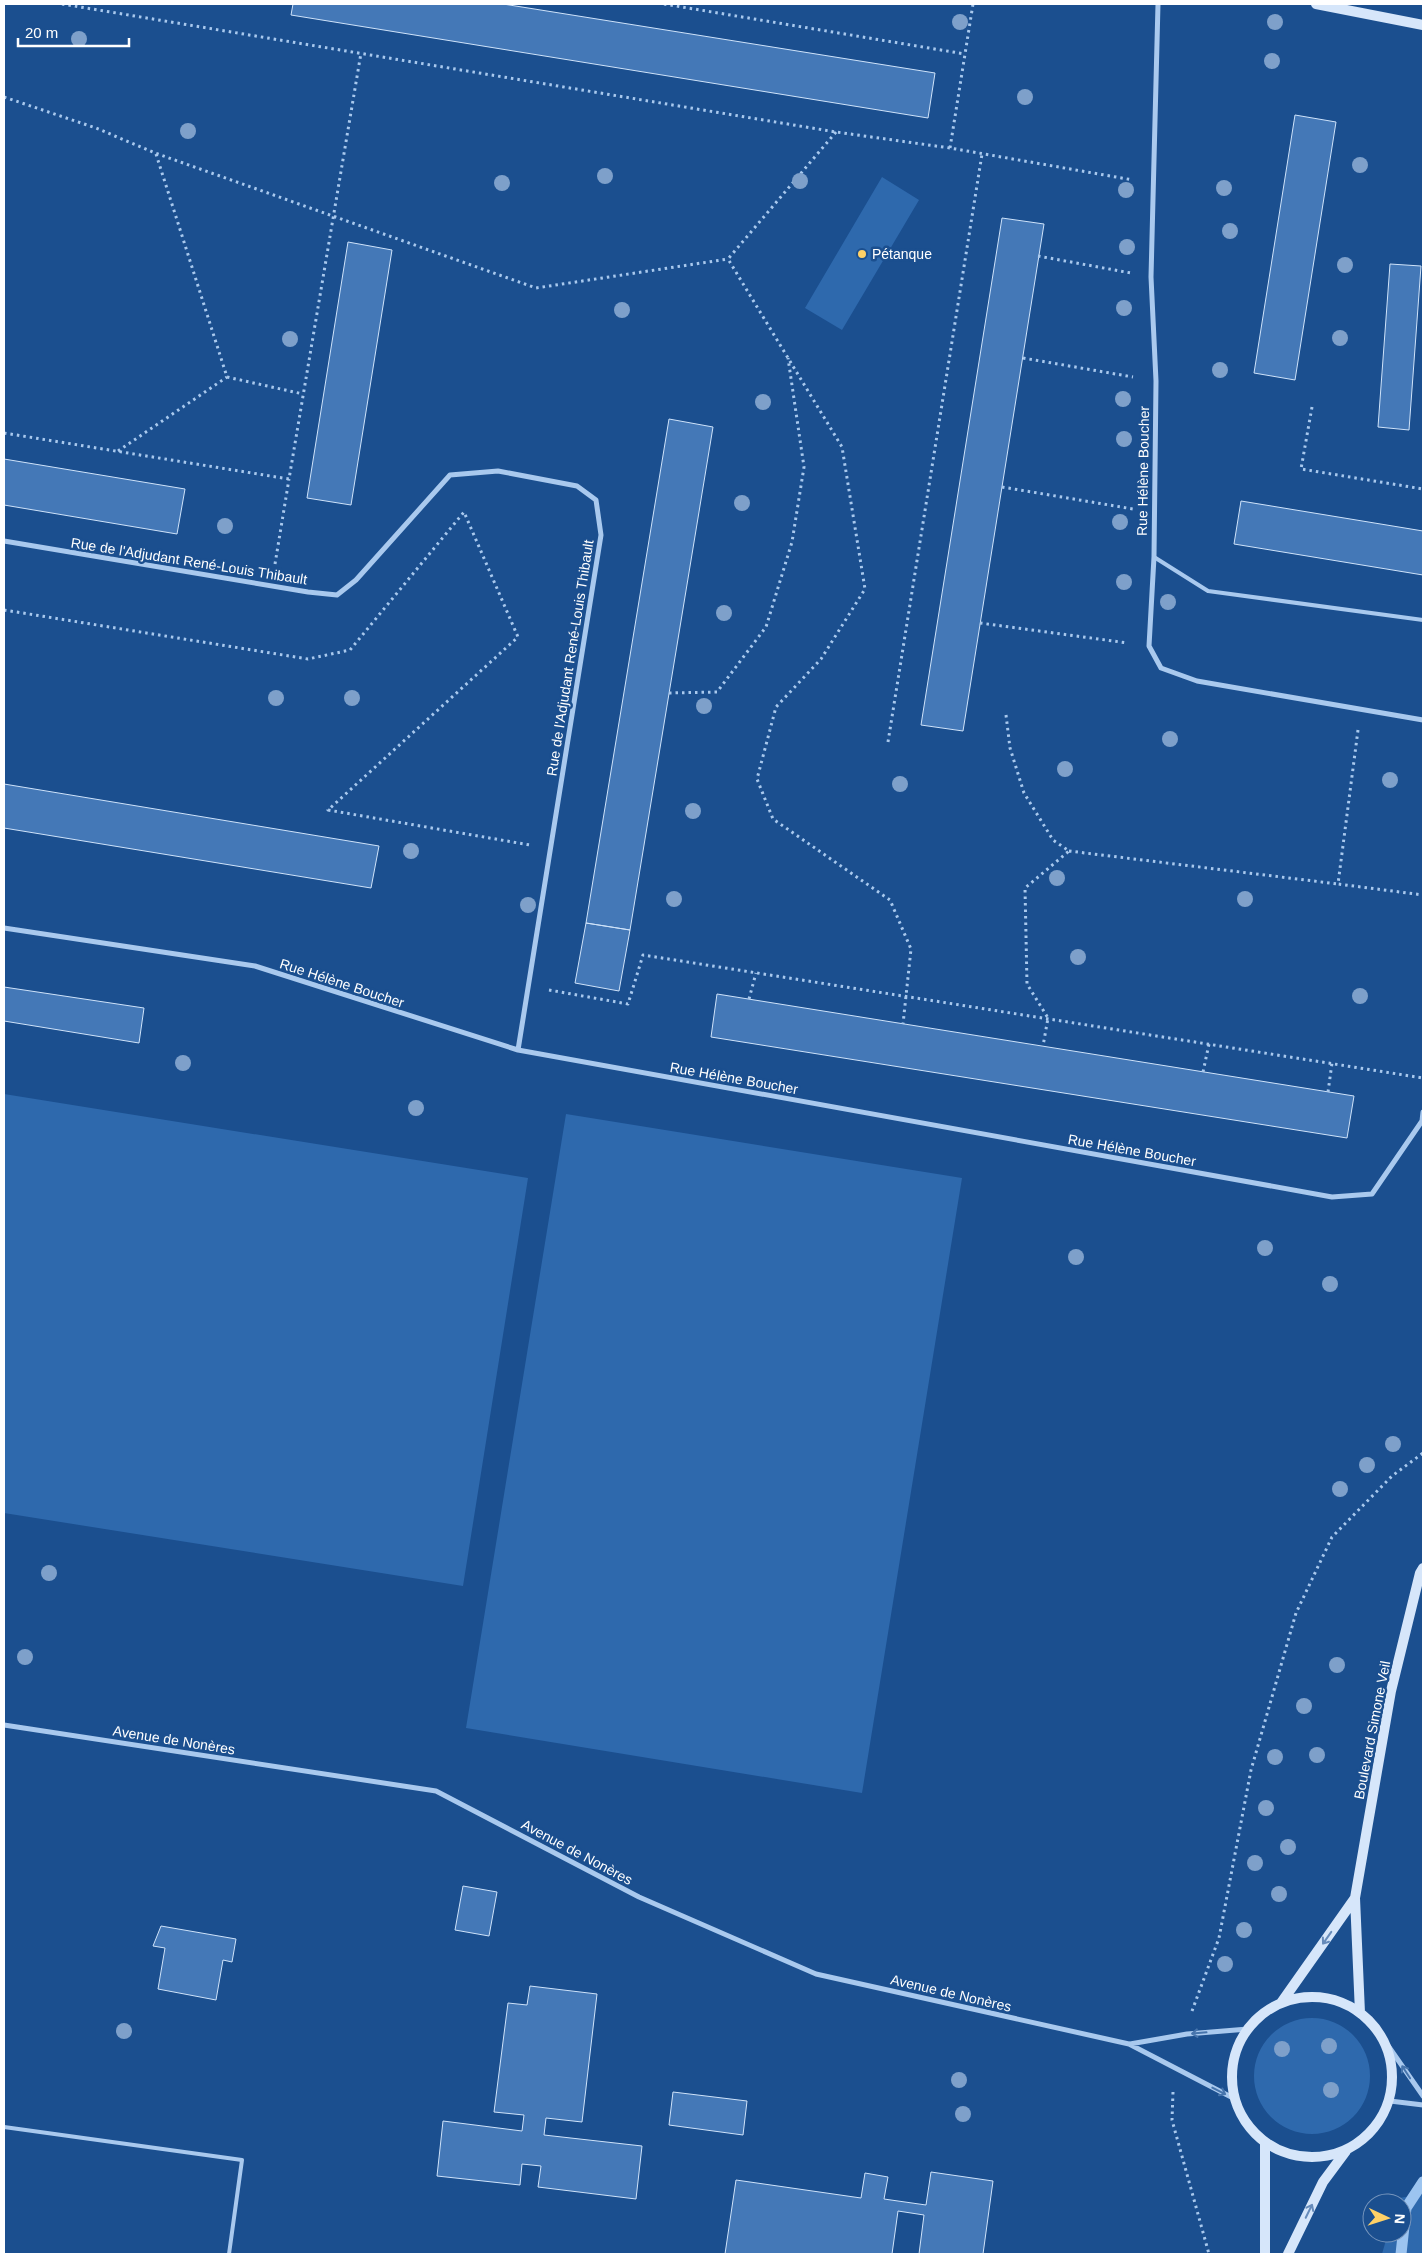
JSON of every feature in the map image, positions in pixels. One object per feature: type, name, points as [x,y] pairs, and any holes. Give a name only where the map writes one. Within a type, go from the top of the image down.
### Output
[{"type":"main road","points":[[1316,4],[1423,25]]},
{"type":"main road","name":"Boulevard Simone Veil","points":[[1360,2013],[1355,1898],[1391,1691],[1420,1573],[1423,1568]]},
{"type":"main road","name":"Boulevard Simone Veil","points":[[1282,2003],[1355,1898]]},
{"type":"main road","points":[[1302,1997],[1323,1997],[1342,2002],[1360,2013],[1378,2030],[1389,2047],[1390,2101],[1364,2140],[1346,2151],[1326,2157],[1304,2158],[1283,2153],[1265,2143],[1249,2128],[1235,2099],[1232,2068],[1237,2047],[1248,2029],[1263,2014],[1282,2003],[1302,1997]]},
{"type":"main road","points":[[1265,2143],[1265,2254]]},
{"type":"main road","points":[[1288,2254],[1323,2182],[1346,2151]]},
{"type":"street","name":"Rue Hélène Boucher","points":[[1149,646],[1154,558],[1156,381],[1151,277],[1158,4]]},
{"type":"street","name":"Rue de l'Adjudant René-Louis Thibault","points":[[4,541],[271,586],[337,595],[356,580],[450,475],[498,471],[577,486],[596,500],[602,535],[518,1050]]},
{"type":"street","points":[[1149,646],[1161,668],[1196,682],[1423,720]]},
{"type":"street","name":"Rue Hélène Boucher","points":[[4,928],[255,966],[518,1050],[1332,1197],[1372,1194],[1422,1121],[1423,1112]]},
{"type":"street","name":"Avenue de Nonères","points":[[4,1725],[436,1790],[639,1897],[816,1974],[1129,2044],[1235,2099]]},
{"type":"street","name":"Avenue de Nonères","points":[[1129,2044],[1186,2034],[1248,2029]]},
{"type":"street","points":[[1389,2047],[1423,2096]]},
{"type":"street","points":[[1390,2101],[1423,2105]]},
{"type":"lane","points":[[1154,558],[1208,591],[1423,620]]},
{"type":"lane","points":[[4,2126],[242,2160],[229,2254]]},
{"type":"path","points":[[62,4],[836,132],[950,148],[1153,184]]},
{"type":"path","points":[[664,4],[965,54]]},
{"type":"path","points":[[950,148],[973,4]]},
{"type":"path","points":[[271,586],[361,53]]},
{"type":"path","points":[[4,97],[96,128],[155,153],[536,288],[728,259],[836,132]]},
{"type":"path","points":[[155,153],[227,377]]},
{"type":"path","points":[[888,742],[982,154]]},
{"type":"path","points":[[1038,256],[1151,277]]},
{"type":"path","points":[[728,259],[788,355],[842,448],[865,588],[821,659],[776,707],[757,779],[773,819],[890,900],[911,949],[903,1024]]},
{"type":"path","points":[[669,693],[717,692],[766,627],[792,542],[804,467],[788,355]]},
{"type":"path","points":[[1023,358],[1156,381]]},
{"type":"path","points":[[117,451],[227,377],[303,394]]},
{"type":"path","points":[[1312,407],[1301,469],[1423,489]]},
{"type":"path","points":[[4,433],[289,479]]},
{"type":"path","points":[[1002,488],[1154,512]]},
{"type":"path","points":[[4,610],[308,659],[350,650],[464,512],[518,637],[328,810],[550,848]]},
{"type":"path","points":[[980,623],[1149,646]]},
{"type":"path","points":[[1338,884],[1361,709]]},
{"type":"path","points":[[1006,715],[1010,748],[1024,793],[1053,840],[1069,851],[1423,895]]},
{"type":"path","points":[[1044,1046],[1048,1018],[1027,984],[1025,888],[1069,851]]},
{"type":"path","points":[[528,986],[628,1004],[643,955],[1423,1078]]},
{"type":"path","points":[[749,999],[756,973]]},
{"type":"path","points":[[1204,1072],[1208,1044]]},
{"type":"path","points":[[1328,1092],[1332,1063]]},
{"type":"path","points":[[1186,2034],[1196,1997],[1219,1938],[1251,1770],[1296,1613],[1332,1538],[1392,1476],[1423,1453]]},
{"type":"path","points":[[1175,2067],[1172,2120],[1209,2254]]},
{"type":"shaded area","name":"Pétanque","points":[[882,177],[919,200],[842,330],[805,308]]},
{"type":"shaded area","points":[[4,1094],[528,1178],[463,1586],[4,1513]]},
{"type":"shaded area","points":[[566,1114],[962,1178],[862,1793],[466,1728]]},
{"type":"shaded area","points":[[1312,2018],[1334,2022],[1344,2027],[1353,2035],[1361,2044],[1366,2054],[1370,2076],[1366,2098],[1361,2108],[1353,2117],[1344,2125],[1334,2130],[1312,2134],[1290,2130],[1280,2125],[1271,2117],[1263,2108],[1258,2098],[1254,2076],[1258,2054],[1263,2044],[1271,2035],[1280,2027],[1290,2022]]},
{"type":"shaded area","points":[[1423,2194],[1423,2254],[1382,2254],[1385,2243],[1412,2243],[1412,2196]]},
{"type":"building","points":[[293,4],[503,4],[935,73],[928,118],[291,15]]},
{"type":"building","points":[[1295,115],[1336,122],[1295,380],[1254,373]]},
{"type":"building","points":[[1002,218],[1044,224],[963,731],[921,725]]},
{"type":"building","points":[[348,242],[392,250],[351,505],[307,498]]},
{"type":"building","points":[[1390,264],[1421,266],[1409,430],[1378,427]]},
{"type":"building","points":[[669,419],[713,427],[630,930],[586,923]]},
{"type":"building","points":[[4,459],[185,489],[177,534],[4,505]]},
{"type":"building","points":[[1241,501],[1423,531],[1423,575],[1234,544]]},
{"type":"building","points":[[4,784],[379,846],[371,888],[4,828]]},
{"type":"building","points":[[586,923],[630,930],[619,991],[575,983]]},
{"type":"building","points":[[4,987],[144,1008],[139,1043],[4,1021]]},
{"type":"building","points":[[717,994],[1354,1096],[1347,1138],[711,1037]]},
{"type":"building","points":[[463,1886],[497,1892],[489,1936],[455,1930]]},
{"type":"building","points":[[161,1926],[236,1939],[232,1962],[223,1960],[216,2000],[158,1989],[165,1948],[153,1946]]},
{"type":"building","points":[[530,1986],[597,1994],[582,2122],[546,2118],[544,2135],[642,2146],[636,2199],[538,2187],[541,2166],[522,2164],[520,2185],[437,2176],[443,2121],[522,2131],[524,2115],[494,2112],[508,2003],[527,2005]]},
{"type":"building","points":[[673,2092],[747,2101],[743,2135],[669,2125]]},
{"type":"building","points":[[931,2172],[993,2181],[983,2254],[919,2254],[924,2215],[898,2211],[892,2254],[725,2254],[736,2180],[861,2198],[865,2173],[888,2177],[884,2199],[926,2205]]},
{"type":"waterway","points":[[1401,2254],[1406,2208],[1423,2182]]},
{"type":"place","name":"Pétanque","points":[[862,254]]}]
